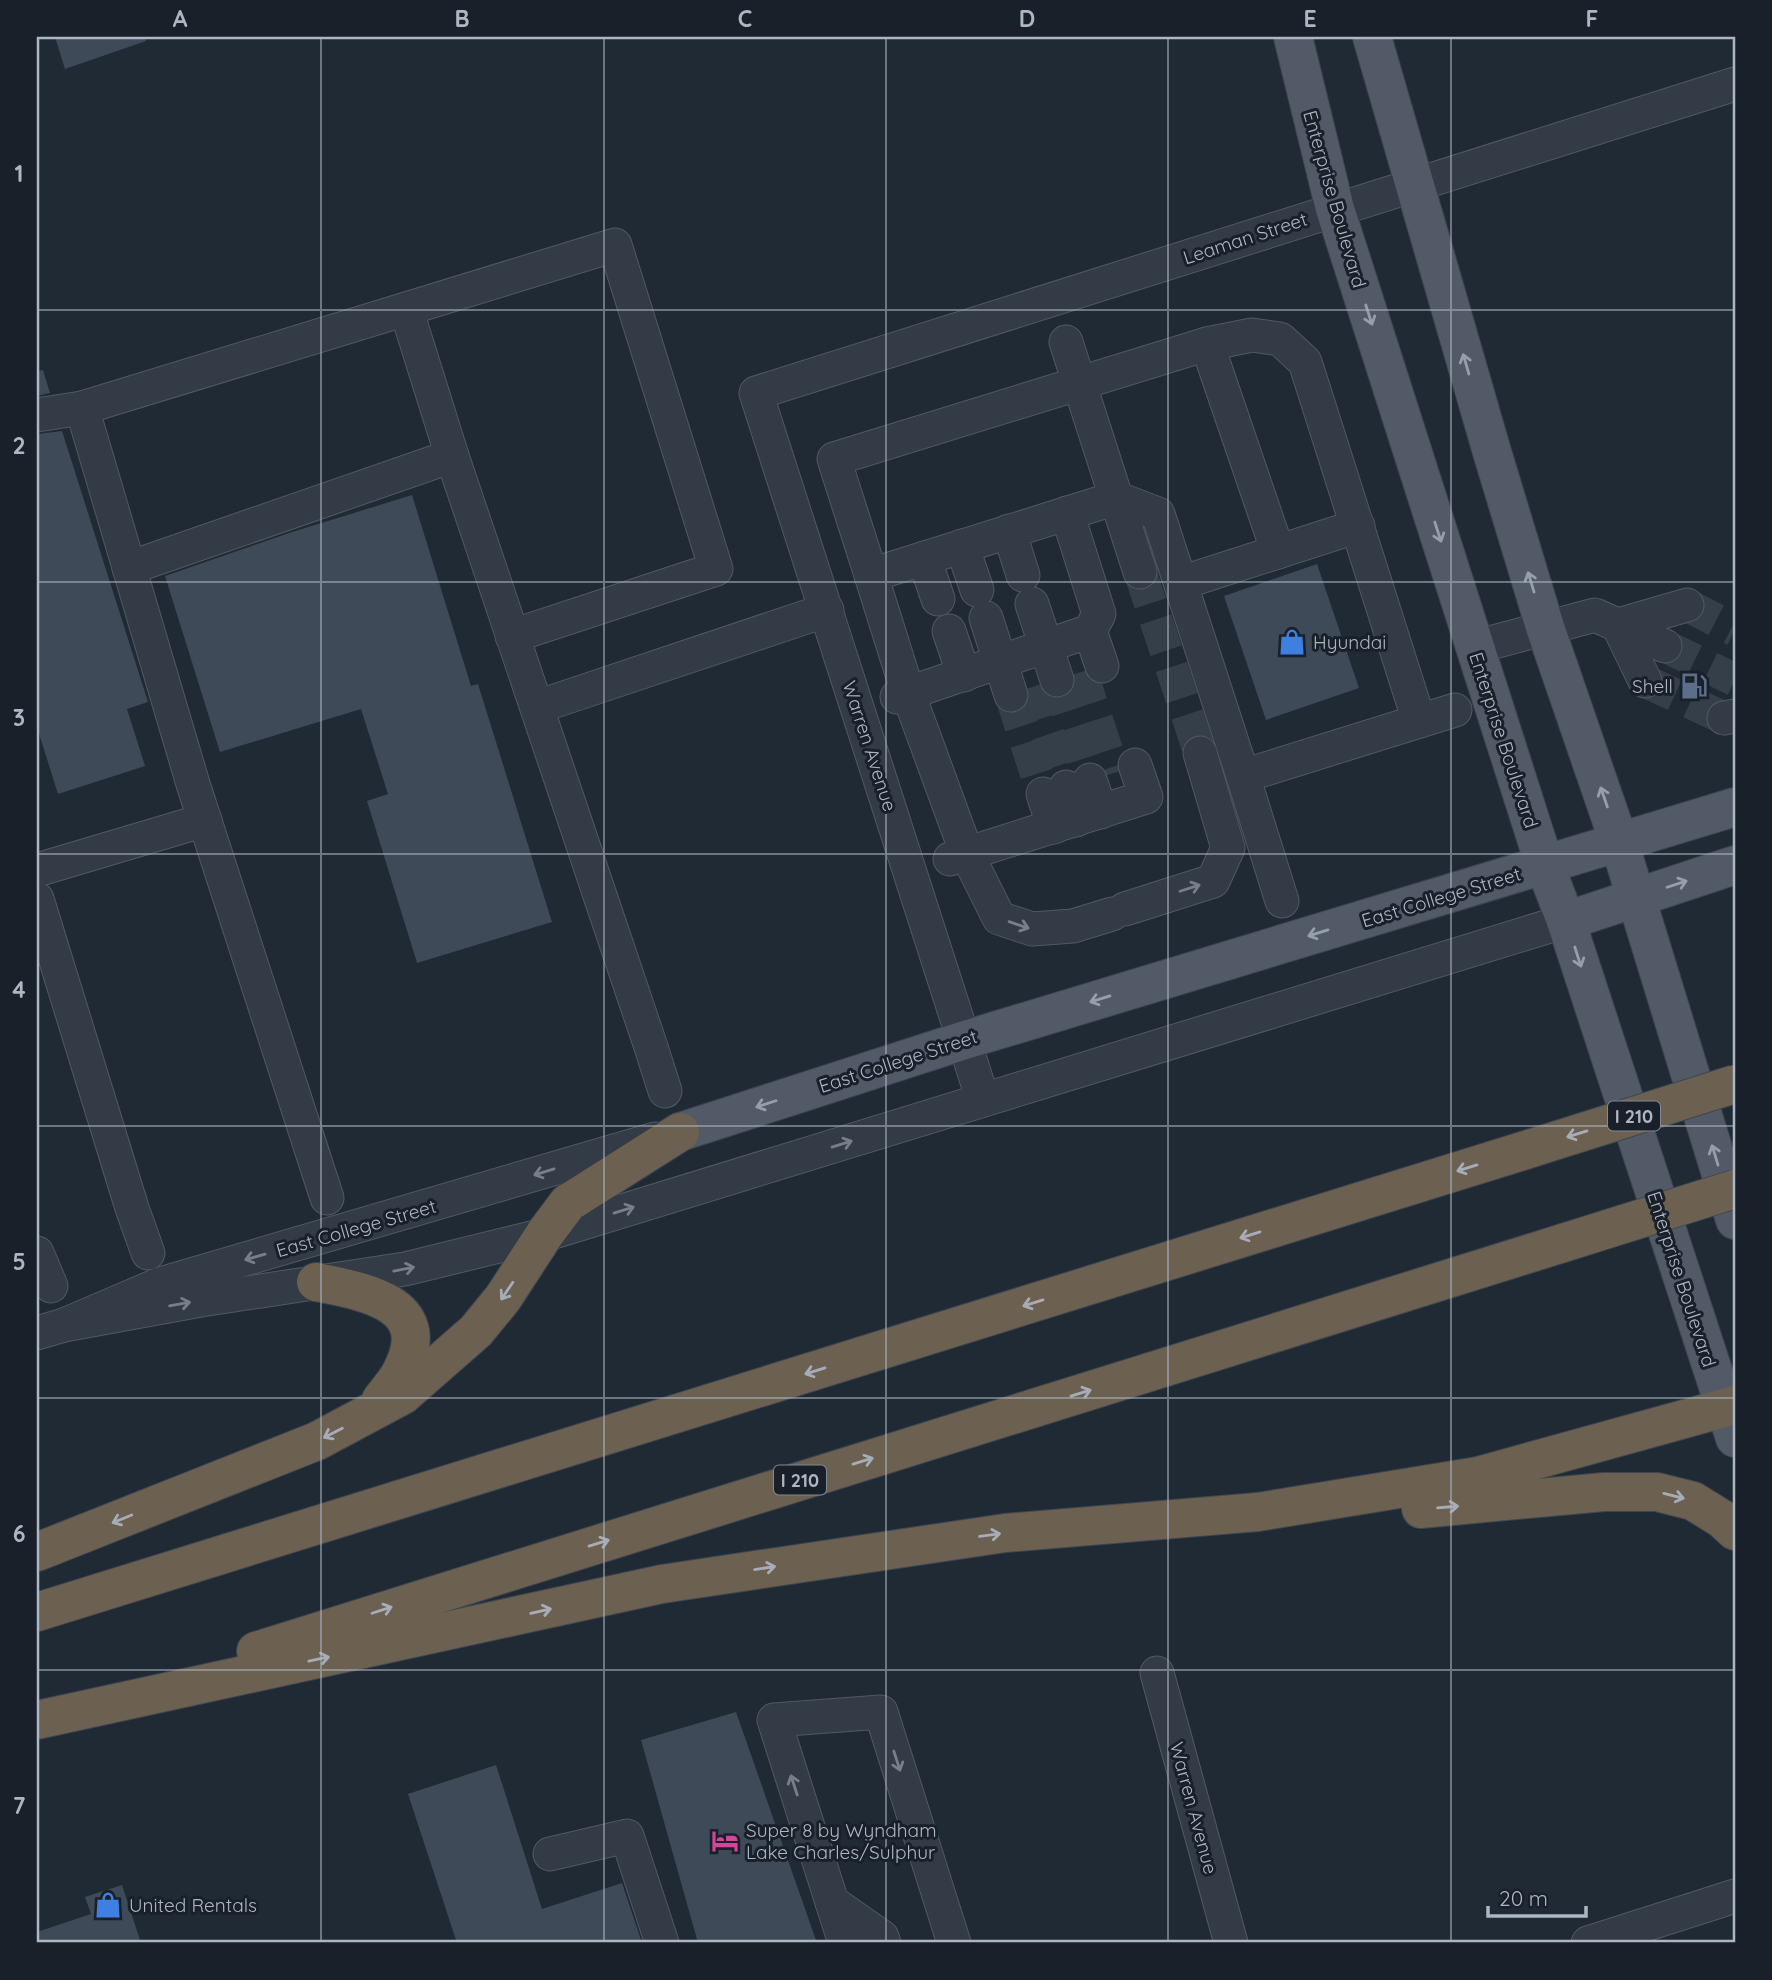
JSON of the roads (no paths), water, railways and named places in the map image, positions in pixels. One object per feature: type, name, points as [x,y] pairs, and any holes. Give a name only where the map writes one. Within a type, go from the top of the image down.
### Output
[{"type":"highway","name":"I 210","points":[[37,1612],[1735,1084]]},
{"type":"highway","points":[[37,1552],[317,1441],[403,1395],[476,1331],[568,1203],[680,1132]]},
{"type":"highway","name":"I 210","points":[[37,1720],[1735,1189]]},
{"type":"highway","points":[[316,1282],[357,1290],[392,1305],[407,1318],[411,1341],[401,1374],[370,1415]]},
{"type":"highway","points":[[37,1720],[662,1584],[1005,1533],[1258,1512],[1478,1476],[1732,1417]]},
{"type":"highway","points":[[1258,1512],[1394,1512],[1604,1492],[1657,1492],[1693,1501],[1722,1519],[1735,1531]]},
{"type":"main road","name":"Enterprise Boulevard","points":[[1293,37],[1335,209],[1545,866],[1566,921],[1732,1417]]},
{"type":"main road","points":[[1372,37],[1545,627],[1619,842],[1735,1220]]},
{"type":"main road","name":"East College Street","points":[[680,1132],[965,1040],[1735,807]]},
{"type":"main road","name":"East College Street","points":[[1566,921],[1735,865]]},
{"type":"street","name":"Leaman Street","points":[[756,393],[1735,84]]},
{"type":"street","points":[[37,415],[82,408],[615,245],[716,569],[512,636]]},
{"type":"street","points":[[406,309],[452,456],[665,1091]]},
{"type":"street","points":[[1200,752],[1228,848],[1213,881],[1073,926],[1032,929],[999,918],[958,857],[903,695],[871,575],[834,459],[1207,344],[1252,335],[1280,340],[1305,362],[1419,721]]},
{"type":"street","points":[[1066,341],[1140,572]]},
{"type":"street","points":[[1207,344],[1278,552]]},
{"type":"street","name":"Warren Avenue","points":[[756,393],[983,1100]]},
{"type":"street","points":[[82,408],[205,820],[327,1198]]},
{"type":"street","points":[[129,568],[452,456]]},
{"type":"street","points":[[871,575],[1116,498],[1158,514],[1282,901]]},
{"type":"street","points":[[903,695],[1046,646],[1100,614],[1067,513]]},
{"type":"street","points":[[1181,583],[1358,526]]},
{"type":"street","points":[[1009,531],[1057,680]]},
{"type":"street","points":[[962,546],[981,604],[1046,646],[1057,680]]},
{"type":"street","points":[[924,558],[938,599]]},
{"type":"street","points":[[1618,625],[1687,605]]},
{"type":"street","points":[[537,707],[827,610]]},
{"type":"street","points":[[1475,647],[1595,615],[1665,646]]},
{"type":"street","points":[[1618,625],[1644,681]]},
{"type":"street","points":[[949,631],[964,674]]},
{"type":"street","points":[[1046,646],[1057,680]]},
{"type":"street","points":[[1243,776],[1455,710]]},
{"type":"street","points":[[958,857],[1146,797],[1090,780]]},
{"type":"street","points":[[1089,816],[1090,780]]},
{"type":"street","points":[[1089,816],[1090,780]]},
{"type":"street","points":[[37,870],[205,820]]},
{"type":"street","points":[[37,899],[148,1253]]},
{"type":"street","name":"East College Street","points":[[51,1329],[201,1300],[405,1269],[544,1235],[1566,921]]},
{"type":"street","name":"East College Street","points":[[51,1329],[160,1284],[680,1132]]},
{"type":"street","points":[[37,1253],[51,1286]]},
{"type":"street","name":"Warren Avenue","points":[[1157,1673],[1231,1943]]},
{"type":"street","points":[[845,1943],[774,1720],[881,1712],[954,1943]]},
{"type":"street","points":[[550,1854],[627,1836],[662,1943]]},
{"type":"street","points":[[1608,1940],[1735,1896]]},
{"type":"street","points":[[832,1902],[882,1937],[884,1943]]},
{"type":"tunnel","points":[[1140,572],[1200,753]]},
{"type":"tunnel","points":[[1687,605],[1735,630]]},
{"type":"tunnel","points":[[1665,646],[1735,680]]},
{"type":"tunnel","points":[[1081,672],[1114,773]]},
{"type":"tunnel","points":[[1057,680],[1090,780]]},
{"type":"tunnel","points":[[1645,681],[1724,718]]},
{"type":"tunnel","points":[[1032,687],[1066,787]]},
{"type":"tunnel","points":[[1011,695],[1043,794]]},
{"type":"place","name":"Hyundai","points":[[1292,642]]},
{"type":"place","name":"Shell","points":[[1694,686]]},
{"type":"place","name":"Super 8 by Wyndham Lake Charles/Sulphur","points":[[725,1841]]},
{"type":"place","name":"United Rentals","points":[[108,1905]]}]
